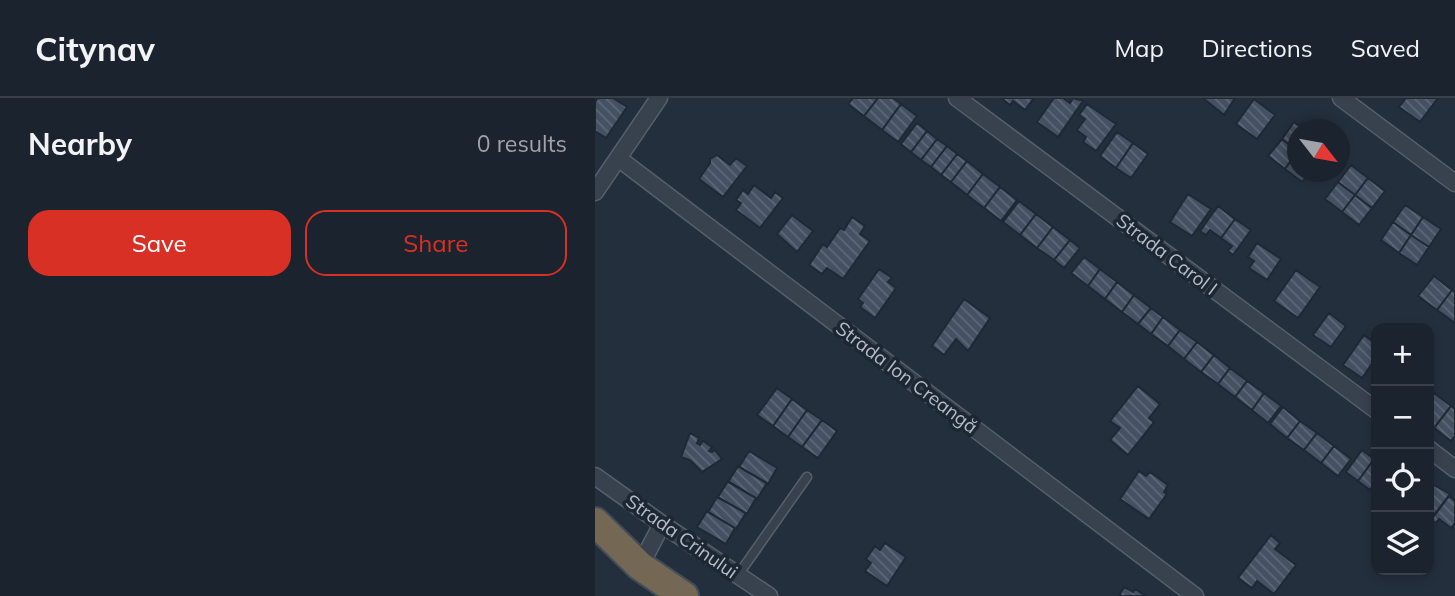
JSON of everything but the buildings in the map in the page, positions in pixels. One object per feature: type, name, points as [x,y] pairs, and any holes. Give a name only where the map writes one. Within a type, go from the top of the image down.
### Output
[{"type":"highway","points":[[595,522],[640,566],[684,596]]},
{"type":"highway","points":[[595,547],[625,563],[640,566]]},
{"type":"street","name":"Strada Carol I","points":[[957,98],[1371,406]]},
{"type":"street","points":[[1341,98],[1455,183]]},
{"type":"street","points":[[595,192],[655,100]]},
{"type":"street","name":"Strada Ion Creangă","points":[[618,158],[1195,596]]},
{"type":"street","points":[[1434,453],[1455,468]]},
{"type":"street","name":"Strada Crinului","points":[[595,476],[769,596]]},
{"type":"street","points":[[640,566],[662,524]]},
{"type":"lane","points":[[738,575],[807,477]]}]
